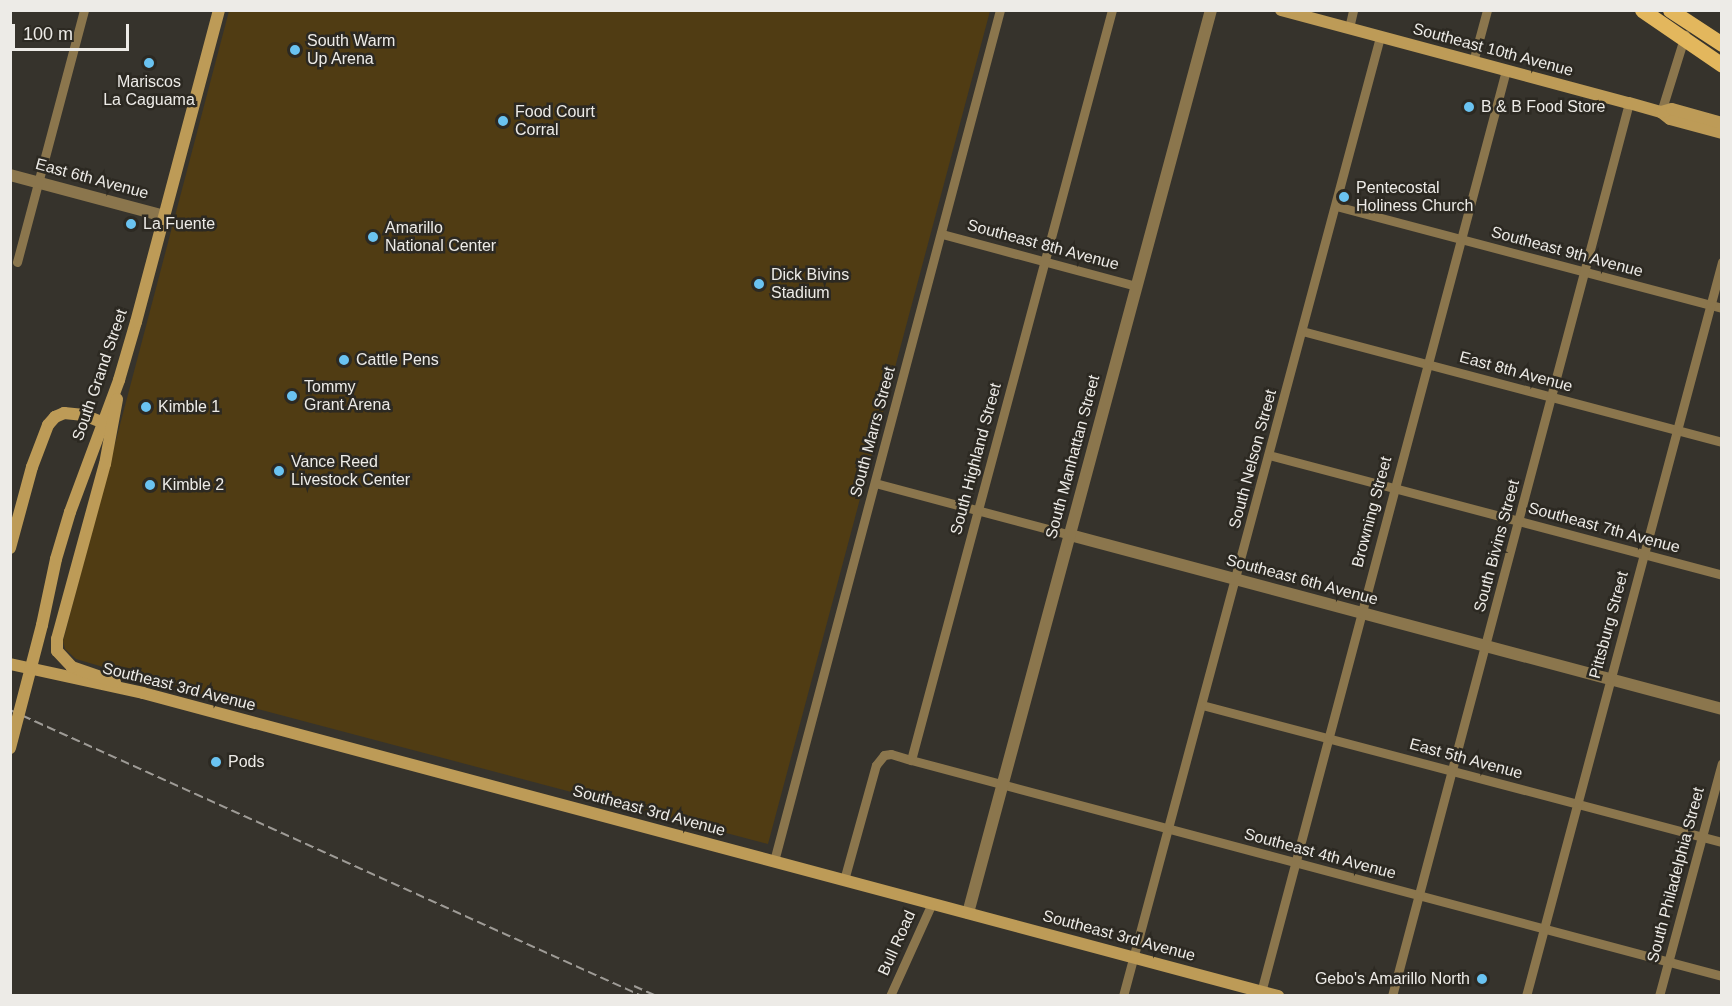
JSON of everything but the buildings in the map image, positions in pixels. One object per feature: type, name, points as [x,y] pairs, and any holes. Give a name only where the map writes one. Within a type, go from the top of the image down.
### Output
[{"type":"main road","name":"South Grand Street","points":[[10,748],[62,540],[119,380],[219,10]]},
{"type":"main road","name":"Southeast 10th Avenue","points":[[1281,10],[1661,112]]},
{"type":"main road","points":[[1642,10],[1722,65]]},
{"type":"main road","points":[[1670,10],[1722,44]]},
{"type":"main road","points":[[1661,112],[1672,110],[1722,123]]},
{"type":"main road","points":[[1661,112],[1670,119],[1722,133]]},
{"type":"main road","points":[[119,380],[113,432],[63,613],[57,645],[61,656],[72,667],[101,675],[129,690]]},
{"type":"main road","points":[[10,548],[32,467],[48,425],[55,417],[64,413],[84,415],[103,421],[113,432]]},
{"type":"main road","name":"Southeast 3rd Avenue","points":[[10,664],[129,690],[1278,996]]},
{"type":"street","points":[[17,262],[84,10]]},
{"type":"street","name":"South Marrs Street","points":[[774,861],[1000,10]]},
{"type":"street","name":"South Highland Street","points":[[911,760],[1112,10]]},
{"type":"street","name":"South Manhattan Street","points":[[968,913],[1211,10]]},
{"type":"street","points":[[1349,28],[1353,10]]},
{"type":"street","points":[[1473,62],[1487,10]]},
{"type":"street","points":[[1661,112],[1682,39],[1691,25]]},
{"type":"street","name":"South Nelson Street","points":[[1124,996],[1380,37]]},
{"type":"street","name":"Browning Street","points":[[1260,993],[1506,70]]},
{"type":"street","name":"South Bivins Street","points":[[1392,996],[1629,103]]},
{"type":"street","name":"East 6th Avenue","points":[[10,175],[164,216]]},
{"type":"street","name":"Southeast 9th Avenue","points":[[1336,206],[1722,308]]},
{"type":"street","name":"Southeast 8th Avenue","points":[[942,234],[1136,286]]},
{"type":"street","name":"Pittsburg Street","points":[[1526,996],[1722,262]]},
{"type":"street","name":"East 8th Avenue","points":[[1302,331],[1722,442]]},
{"type":"street","name":"Southeast 7th Avenue","points":[[1269,455],[1722,575]]},
{"type":"street","name":"Southeast 6th Avenue","points":[[875,483],[1722,709]]},
{"type":"street","name":"East 5th Avenue","points":[[1202,705],[1722,842]]},
{"type":"street","points":[[844,880],[876,765],[884,755],[891,754],[911,760]]},
{"type":"street","name":"Southeast 4th Avenue","points":[[911,760],[1722,976]]},
{"type":"street","name":"South Philadelphia Street","points":[[1659,996],[1722,763]]},
{"type":"street","name":"Bull Road","points":[[890,996],[932,903]]},
{"type":"shaded area","points":[[229,11],[990,11],[768,844],[137,677],[76,659],[65,649],[63,641]]},
{"type":"railway","points":[[10,710],[642,996]]},
{"type":"railway","points":[[634,986],[656,996]]},
{"type":"place","name":"South Warm Up Arena","points":[[295,50]]},
{"type":"place","name":"Mariscos La Caguama","points":[[149,63]]},
{"type":"place","name":"B & B Food Store","points":[[1469,107]]},
{"type":"place","name":"Food Court Corral","points":[[503,121]]},
{"type":"place","name":"Pentecostal Holiness Church","points":[[1344,197]]},
{"type":"place","name":"La Fuente","points":[[131,224]]},
{"type":"place","name":"Amarillo National Center","points":[[373,237]]},
{"type":"place","name":"Dick Bivins Stadium","points":[[759,284]]},
{"type":"place","name":"Cattle Pens","points":[[344,360]]},
{"type":"place","name":"Tommy Grant Arena","points":[[292,396]]},
{"type":"place","name":"Kimble 1","points":[[146,407]]},
{"type":"place","name":"Vance Reed Livestock Center","points":[[279,471]]},
{"type":"place","name":"Kimble 2","points":[[150,485]]},
{"type":"place","name":"Pods","points":[[216,762]]},
{"type":"place","name":"Gebo's Amarillo North","points":[[1482,979]]}]
